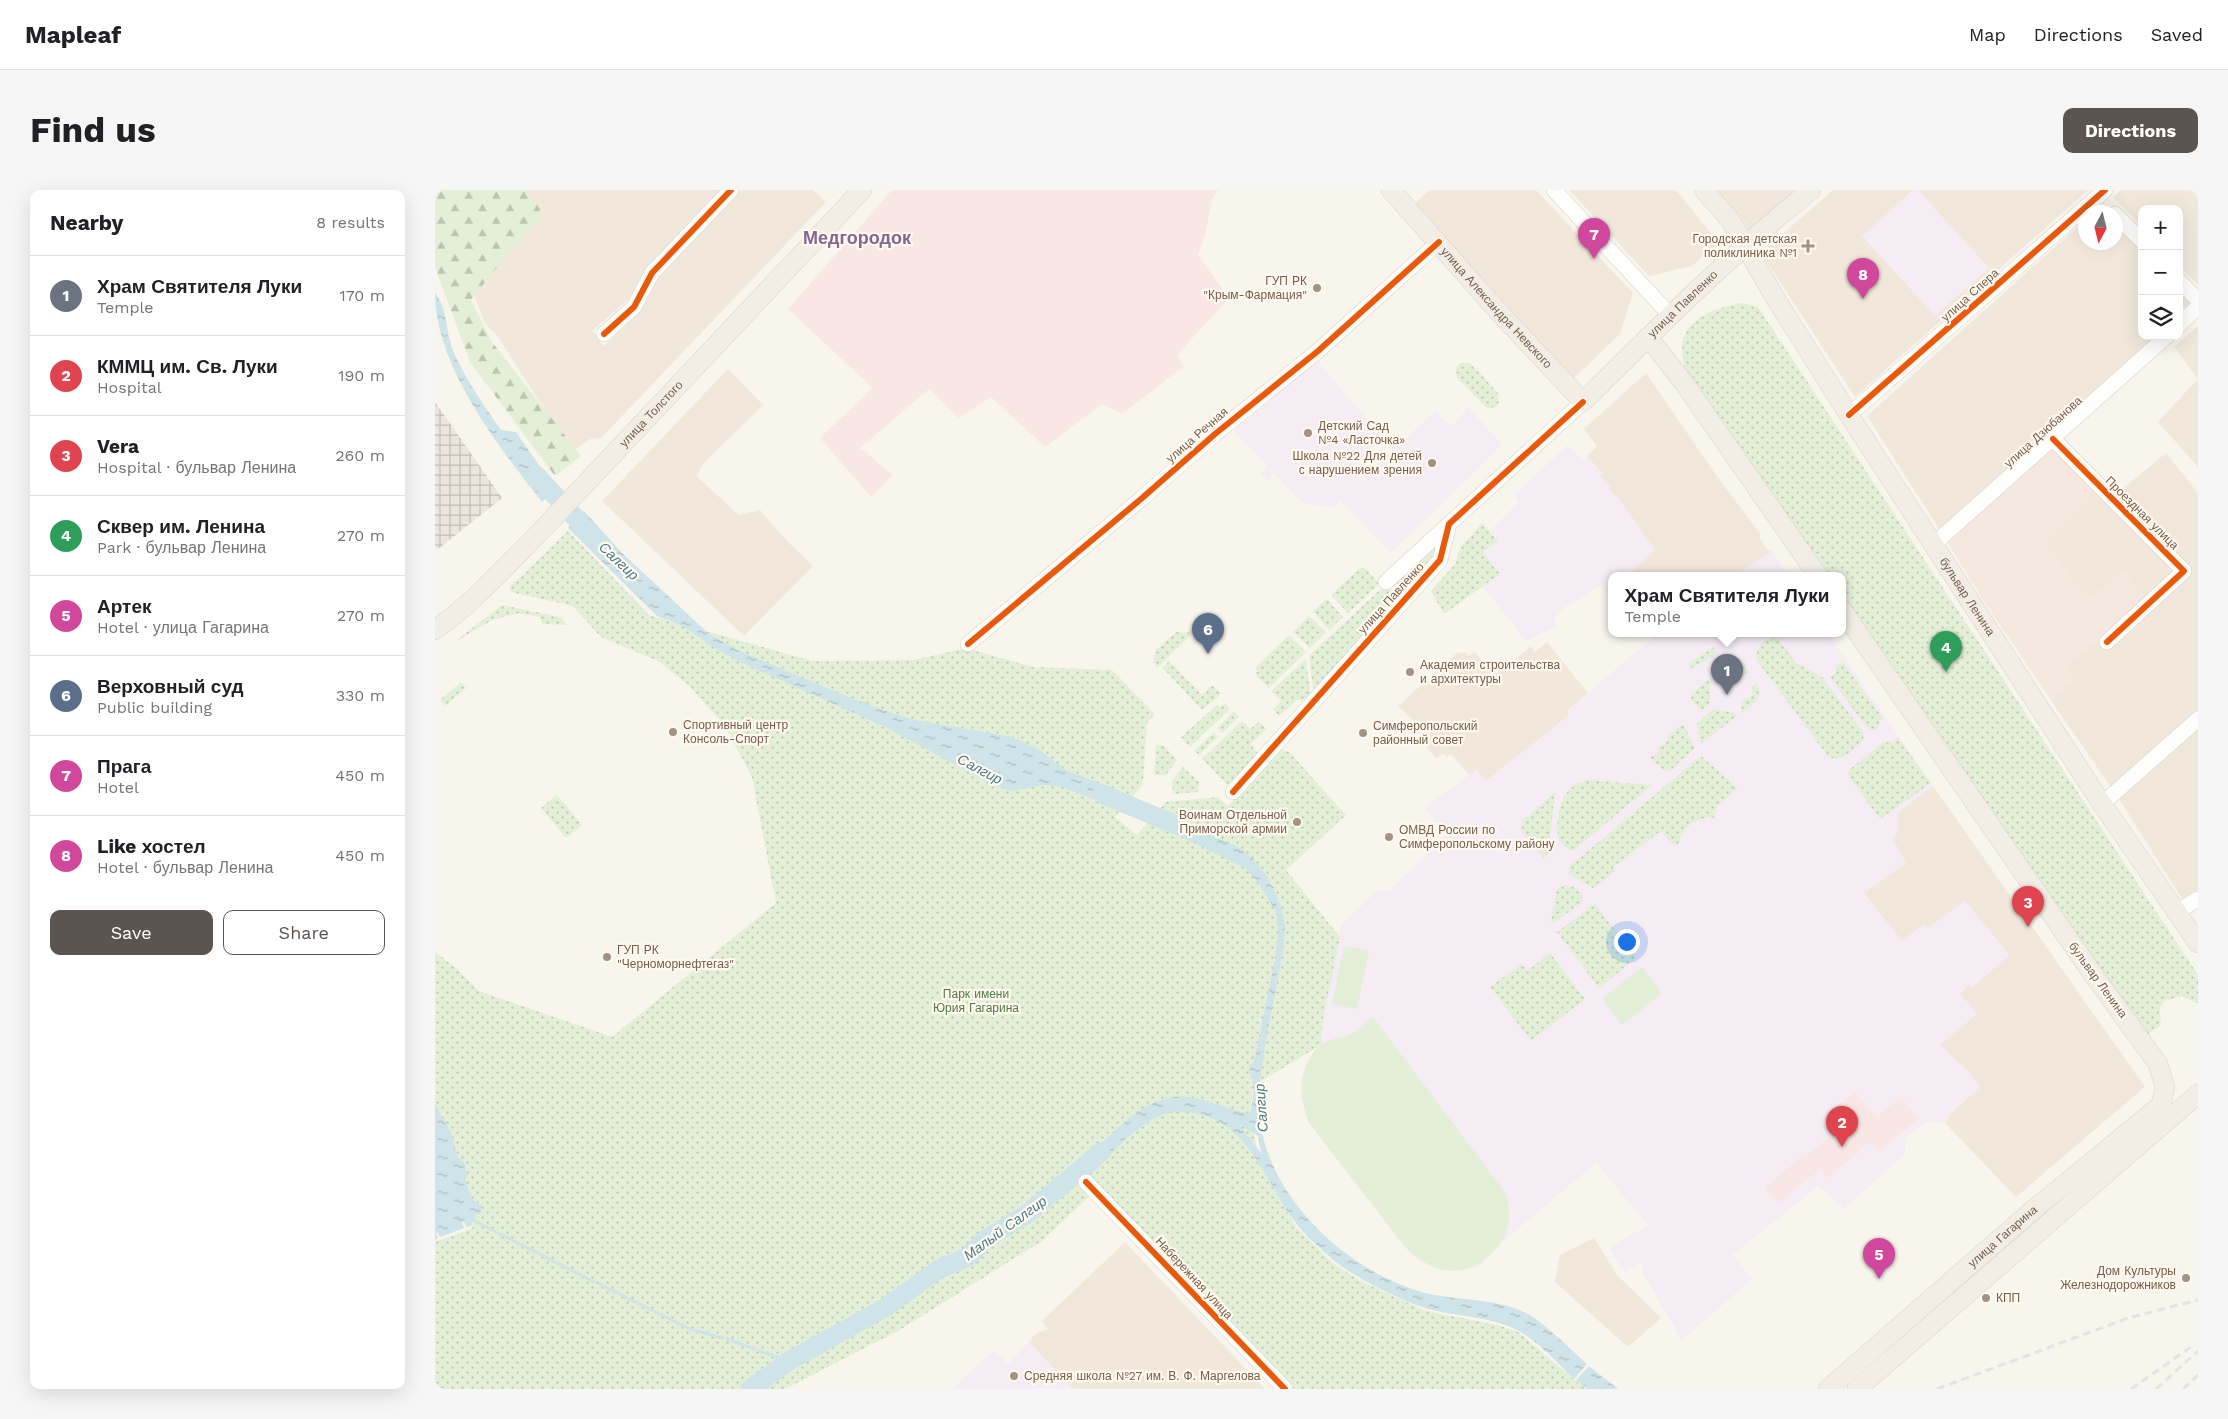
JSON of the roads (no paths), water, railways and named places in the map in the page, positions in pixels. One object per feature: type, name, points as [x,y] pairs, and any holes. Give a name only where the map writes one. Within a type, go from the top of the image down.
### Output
[{"type":"main road","name":"улица Толстого","points":[[435,630],[488,585],[540,532],[862,190]]},
{"type":"main road","name":"улица Александра Невского","points":[[1391,190],[1439,242],[1497,310],[1583,402]]},
{"type":"main road","name":"бульвар Ленина","points":[[1704,190],[1731,220],[1743,246],[1849,415],[2102,804],[2198,943]]},
{"type":"main road","name":"улица Павленко","points":[[1583,402],[1670,315],[1743,246],[1811,190]]},
{"type":"main road","points":[[1648,338],[1684,383],[1816,572]]},
{"type":"main road","name":"бульвар Ленина","points":[[1846,616],[2090,970],[2158,1064],[2163,1079]]},
{"type":"main road","name":"улица Гагарина","points":[[1828,1389],[2027,1215],[2161,1105],[2165,1093],[2163,1079]]},
{"type":"main road","name":"улица Гагарина","points":[[1862,1387],[1954,1303],[2198,1094]]},
{"type":"main road","points":[[1862,1387],[1873,1349]]},
{"type":"street","points":[[604,334],[634,307],[652,273],[731,190]]},
{"type":"street","points":[[1554,190],[1670,315]]},
{"type":"street","points":[[2101,193],[2109,205]]},
{"type":"street","name":"улица Спера","points":[[1849,415],[2101,193]]},
{"type":"street","points":[[2123,222],[2138,238]]},
{"type":"street","name":"улица Речная","points":[[968,644],[1141,499],[1215,434],[1318,351],[1439,242]]},
{"type":"street","points":[[2183,284],[2198,300]]},
{"type":"street","points":[[2183,321],[2198,308]]},
{"type":"street","name":"улица Дзюбанова","points":[[1934,544],[2163,340]]},
{"type":"street","name":"улица Павленко","points":[[1387,582],[1583,402]]},
{"type":"street","name":"Проездная улица","points":[[2053,439],[2184,571],[2107,642]]},
{"type":"street","name":"улица Павленко","points":[[1233,792],[1440,560],[1449,524]]},
{"type":"street","points":[[2102,804],[2198,718]]},
{"type":"street","points":[[2177,912],[2198,900]]},
{"type":"street","name":"Набережная улица","points":[[1086,1182],[1285,1389]]},
{"type":"water","points":[[435,293],[444,310],[453,351],[472,387],[501,430],[516,432],[555,488],[542,502],[489,431],[458,377],[446,349],[438,321]]},
{"type":"water","points":[[584,511],[622,553],[708,633],[735,649],[851,698],[895,714],[915,720],[1012,737],[1037,748],[1066,770],[1131,796],[1121,809],[1062,787],[1044,785],[1011,791],[993,785],[883,726],[738,661],[713,647],[681,625],[657,616],[568,528]]},
{"type":"water","points":[[1158,811],[1240,848],[1253,859],[1267,876],[1280,903],[1285,925],[1284,942],[1266,1040],[1259,1100],[1262,1132],[1272,1162],[1287,1191],[1307,1218],[1331,1242],[1358,1262],[1386,1278],[1428,1294],[1499,1304],[1533,1317],[1587,1364],[1574,1379],[1540,1346],[1517,1330],[1494,1321],[1422,1307],[1375,1286],[1341,1266],[1297,1225],[1242,1140],[1228,1127],[1210,1118],[1189,1112],[1174,1112],[1160,1116],[1134,1132],[1091,1175],[1080,1164],[1128,1119],[1157,1101],[1171,1097],[1187,1097],[1250,1113],[1253,1081],[1249,1065],[1254,1062],[1275,959],[1278,931],[1276,912],[1258,882],[1245,868],[1149,821]],"holes":[[[1238,1124],[1258,1136],[1261,1153]]]},
{"type":"water","points":[[435,1104],[451,1133],[458,1158],[461,1158],[466,1166],[465,1170],[468,1174],[465,1179],[472,1199],[482,1206],[481,1213],[476,1214],[470,1227],[435,1239]]},
{"type":"water","points":[[1589,1366],[1618,1389],[1587,1389],[1576,1380]]},
{"type":"waterway","name":"Салгир","points":[[535,474],[594,538]]},
{"type":"waterway","name":"Салгир","points":[[1102,794],[1176,825]]},
{"type":"waterway","name":"Малый Салгир","points":[[750,1389],[789,1361],[886,1307],[939,1269],[968,1257],[986,1239],[1030,1212],[1101,1152]]},
{"type":"waterway","points":[[473,1220],[594,1282]]},
{"type":"waterway","points":[[599,1284],[690,1329],[722,1338]]},
{"type":"waterway","points":[[727,1339],[755,1349]]},
{"type":"waterway","points":[[759,1351],[789,1361]]},
{"type":"railway","points":[[1937,1389],[2128,1318],[2198,1300]]},
{"type":"railway","points":[[2131,1389],[2191,1347]]},
{"type":"railway","points":[[2156,1389],[2198,1351]]},
{"type":"railway","points":[[2183,1389],[2198,1375]]},
{"type":"place","name":"Городская детская поликлиника №1","points":[[1808,246]]},
{"type":"place","name":"Прага","points":[[1594,259]]},
{"type":"place","name":"ГУП РК \"Крым-Фармация\"","points":[[1317,288]]},
{"type":"place","name":"Like хостел","points":[[1863,299]]},
{"type":"place","name":"Детский Сад №4 «Ласточка»","points":[[1308,433]]},
{"type":"place","name":"Школа №22 Для детей с нарушением зрения","points":[[1432,463]]},
{"type":"place","name":"Верховный суд","points":[[1208,654]]},
{"type":"place","name":"Академия строительства и архитектуры","points":[[1410,672]]},
{"type":"place","name":"Сквер им. Ленина","points":[[1946,672]]},
{"type":"place","name":"Храм Святителя Луки","points":[[1727,695]]},
{"type":"place","name":"Спортивный центр Консоль-Спорт","points":[[673,732]]},
{"type":"place","name":"Симферопольский районный совет","points":[[1363,733]]},
{"type":"place","name":"Воинам Отдельной Приморской армии","points":[[1297,822]]},
{"type":"place","name":"ОМВД России по Симферопольскому району","points":[[1389,837]]},
{"type":"place","name":"Vera","points":[[2028,927]]},
{"type":"place","name":"ГУП РК \"Черноморнефтегаз\"","points":[[607,957]]},
{"type":"place","name":"КММЦ им. Св. Луки","points":[[1842,1147]]},
{"type":"place","name":"Дом Культуры Железнодорожников","points":[[2186,1278]]},
{"type":"place","name":"Артек","points":[[1879,1279]]},
{"type":"place","name":"КПП","points":[[1986,1298]]},
{"type":"place","name":"Средняя школа №27 им. В. Ф. Маргелова","points":[[1014,1376]]},
{"type":"district","name":"Медгородок","points":[[857,237]]},
{"type":"park label","name":"Парк имени Юрия Гагарина","points":[[976,1001]]}]
